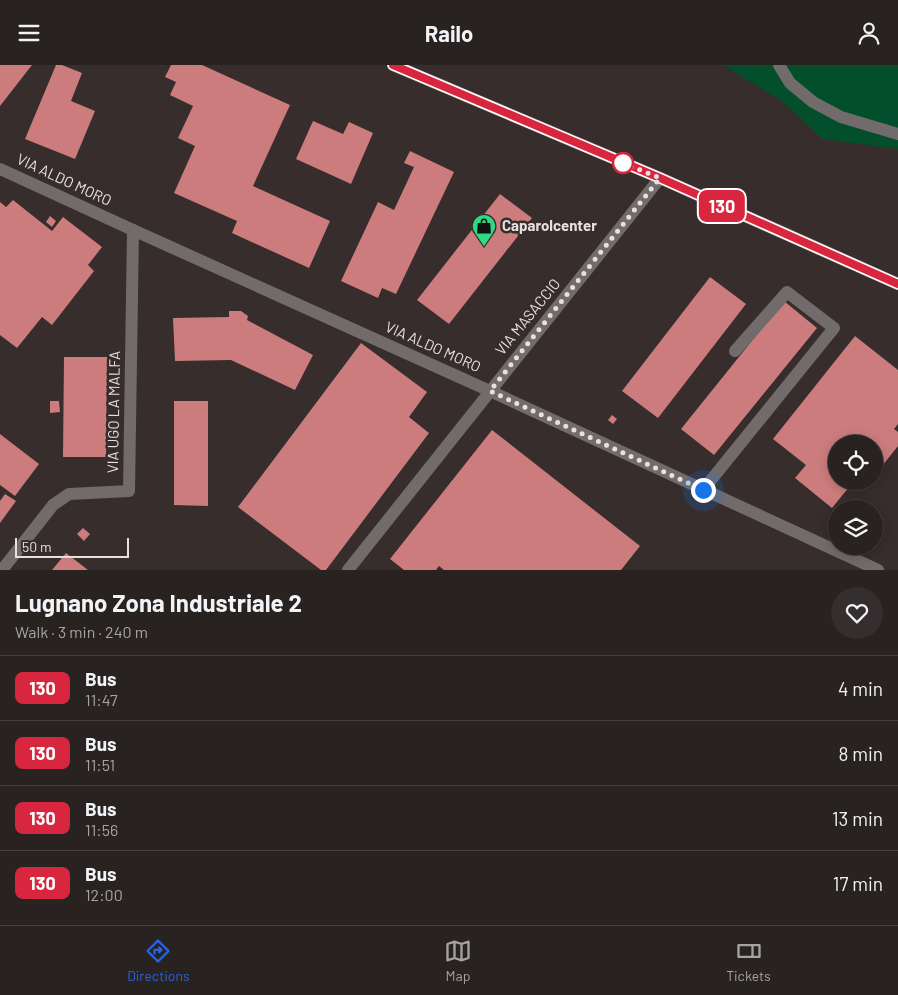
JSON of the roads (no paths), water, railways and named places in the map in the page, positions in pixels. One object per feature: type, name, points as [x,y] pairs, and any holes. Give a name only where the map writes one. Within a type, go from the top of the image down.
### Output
[{"type":"main road","points":[[393,65],[660,178],[898,284]]},
{"type":"street","points":[[779,65],[790,83],[813,102],[841,117],[898,134]]},
{"type":"street","name":"VIA ALDO MORO","points":[[0,169],[133,231],[490,391],[878,570]]},
{"type":"street","name":"VIA MASACCIO","points":[[348,570],[660,178]]},
{"type":"street","name":"VIA UGO LA MALFA","points":[[2,570],[53,505],[69,494],[129,491],[133,231]]},
{"type":"street","points":[[703,490],[834,328],[787,292],[735,351]]},
{"type":"place","name":"Caparolcenter","points":[[484,247]]}]
